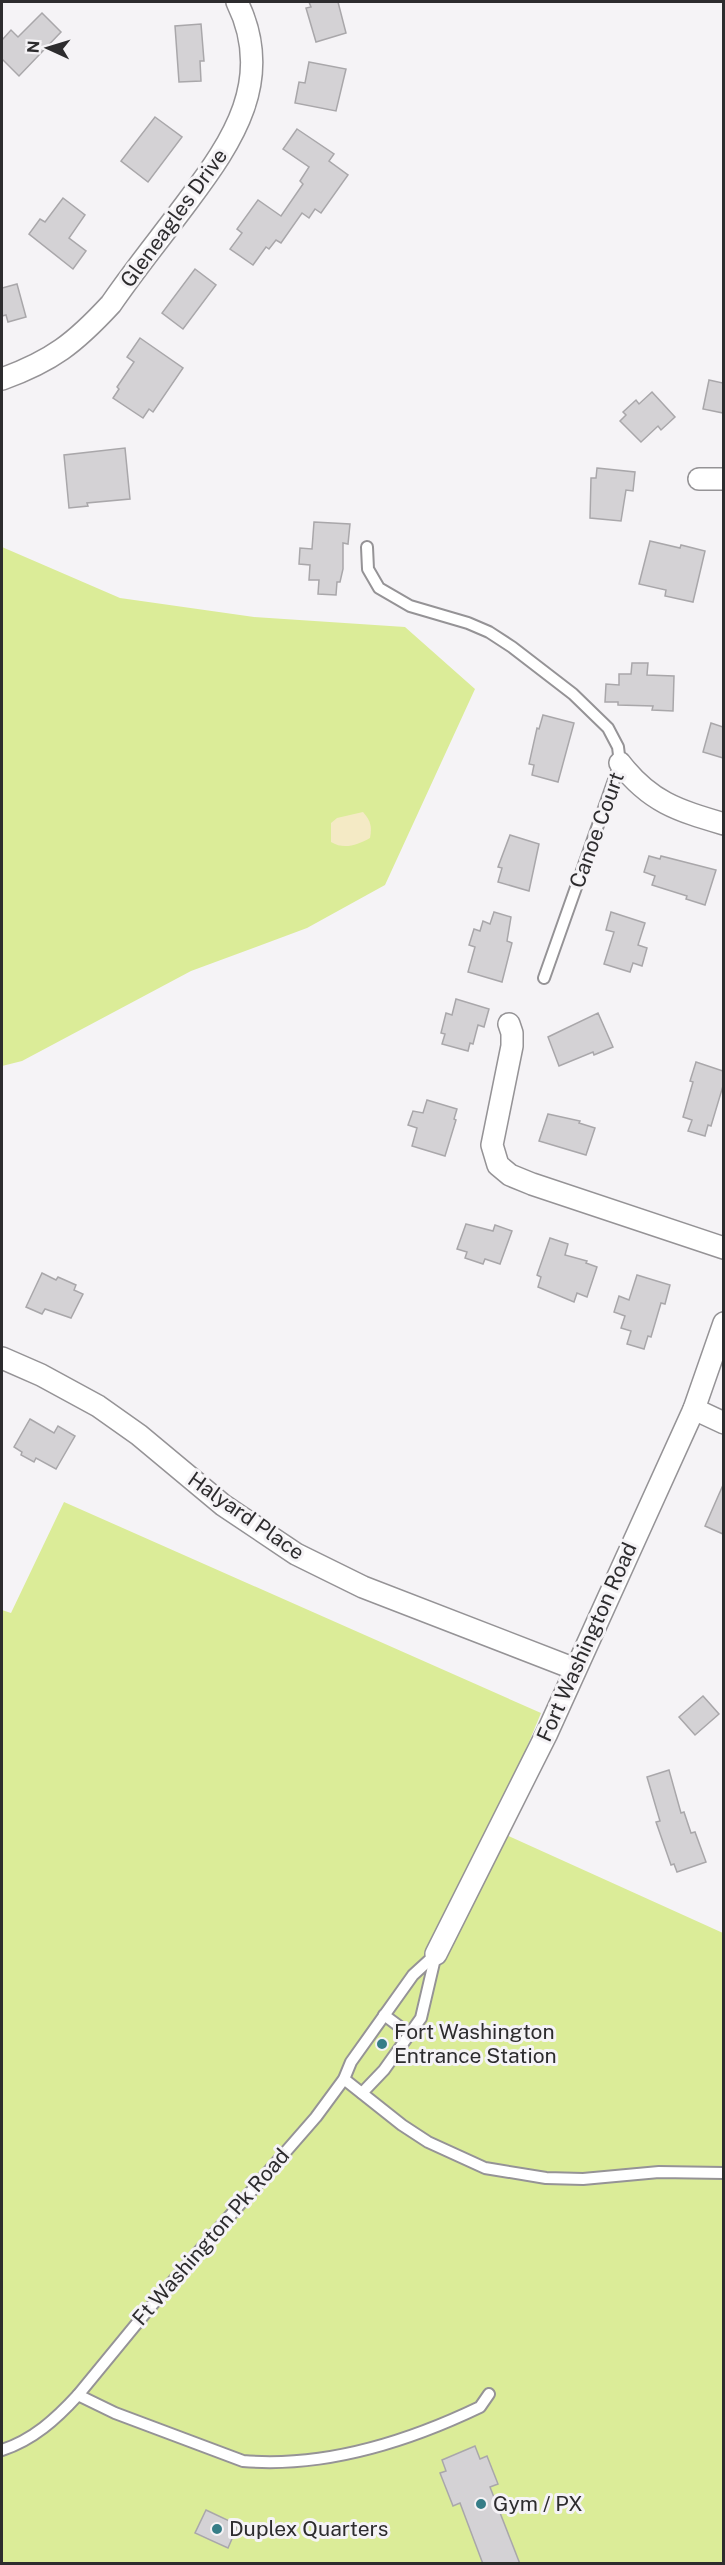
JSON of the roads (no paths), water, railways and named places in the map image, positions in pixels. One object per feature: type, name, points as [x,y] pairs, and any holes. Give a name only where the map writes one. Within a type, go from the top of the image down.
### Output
[{"type":"street","name":"Gleneagles Drive","points":[[2,379],[41,363],[58,353],[91,326],[111,304],[226,149],[242,116],[251,83],[250,43],[237,2]]},
{"type":"street","points":[[699,479],[723,479]]},
{"type":"street","name":"Canoe Court","points":[[620,763],[635,783],[660,801],[723,824]]},
{"type":"street","points":[[509,1024],[512,1046],[492,1145],[498,1165],[510,1175],[532,1184],[723,1248]]},
{"type":"street","name":"Fort Washington Road","points":[[436,1954],[547,1733],[693,1409],[723,1323]]},
{"type":"street","name":"Halyard Place","points":[[2,1358],[41,1375],[98,1406],[139,1435],[223,1505],[296,1554],[363,1587],[575,1669]]},
{"type":"street","points":[[693,1409],[723,1423]]},
{"type":"lane","points":[[367,547],[368,568],[379,588],[410,606],[468,622],[512,647],[573,694],[608,728],[618,747],[620,763]]},
{"type":"lane","name":"Canoe Court","points":[[544,978],[620,763]]},
{"type":"lane","name":"Fort Washington Road","points":[[344,2079],[351,2062],[413,1975],[436,1954]]},
{"type":"lane","name":"Fort Washington Road","points":[[362,2092],[384,2070],[421,2018],[436,1954]]},
{"type":"lane","points":[[384,2015],[411,2035]]},
{"type":"lane","points":[[344,2079],[395,2120],[428,2142],[485,2168],[546,2178],[583,2178],[659,2172],[723,2173]]},
{"type":"lane","name":"Ft Washington Pk Road","points":[[2,2450],[25,2440],[49,2425],[78,2395],[147,2311],[316,2117],[344,2079]]},
{"type":"lane","points":[[78,2395],[115,2413],[235,2458],[261,2462],[319,2459],[387,2443],[480,2407],[489,2394]]},
{"type":"place","name":"Fort Washington Entrance Station","points":[[382,2044]]},
{"type":"place","name":"Gym / PX","points":[[481,2504]]},
{"type":"place","name":"Duplex Quarters","points":[[217,2529]]}]
